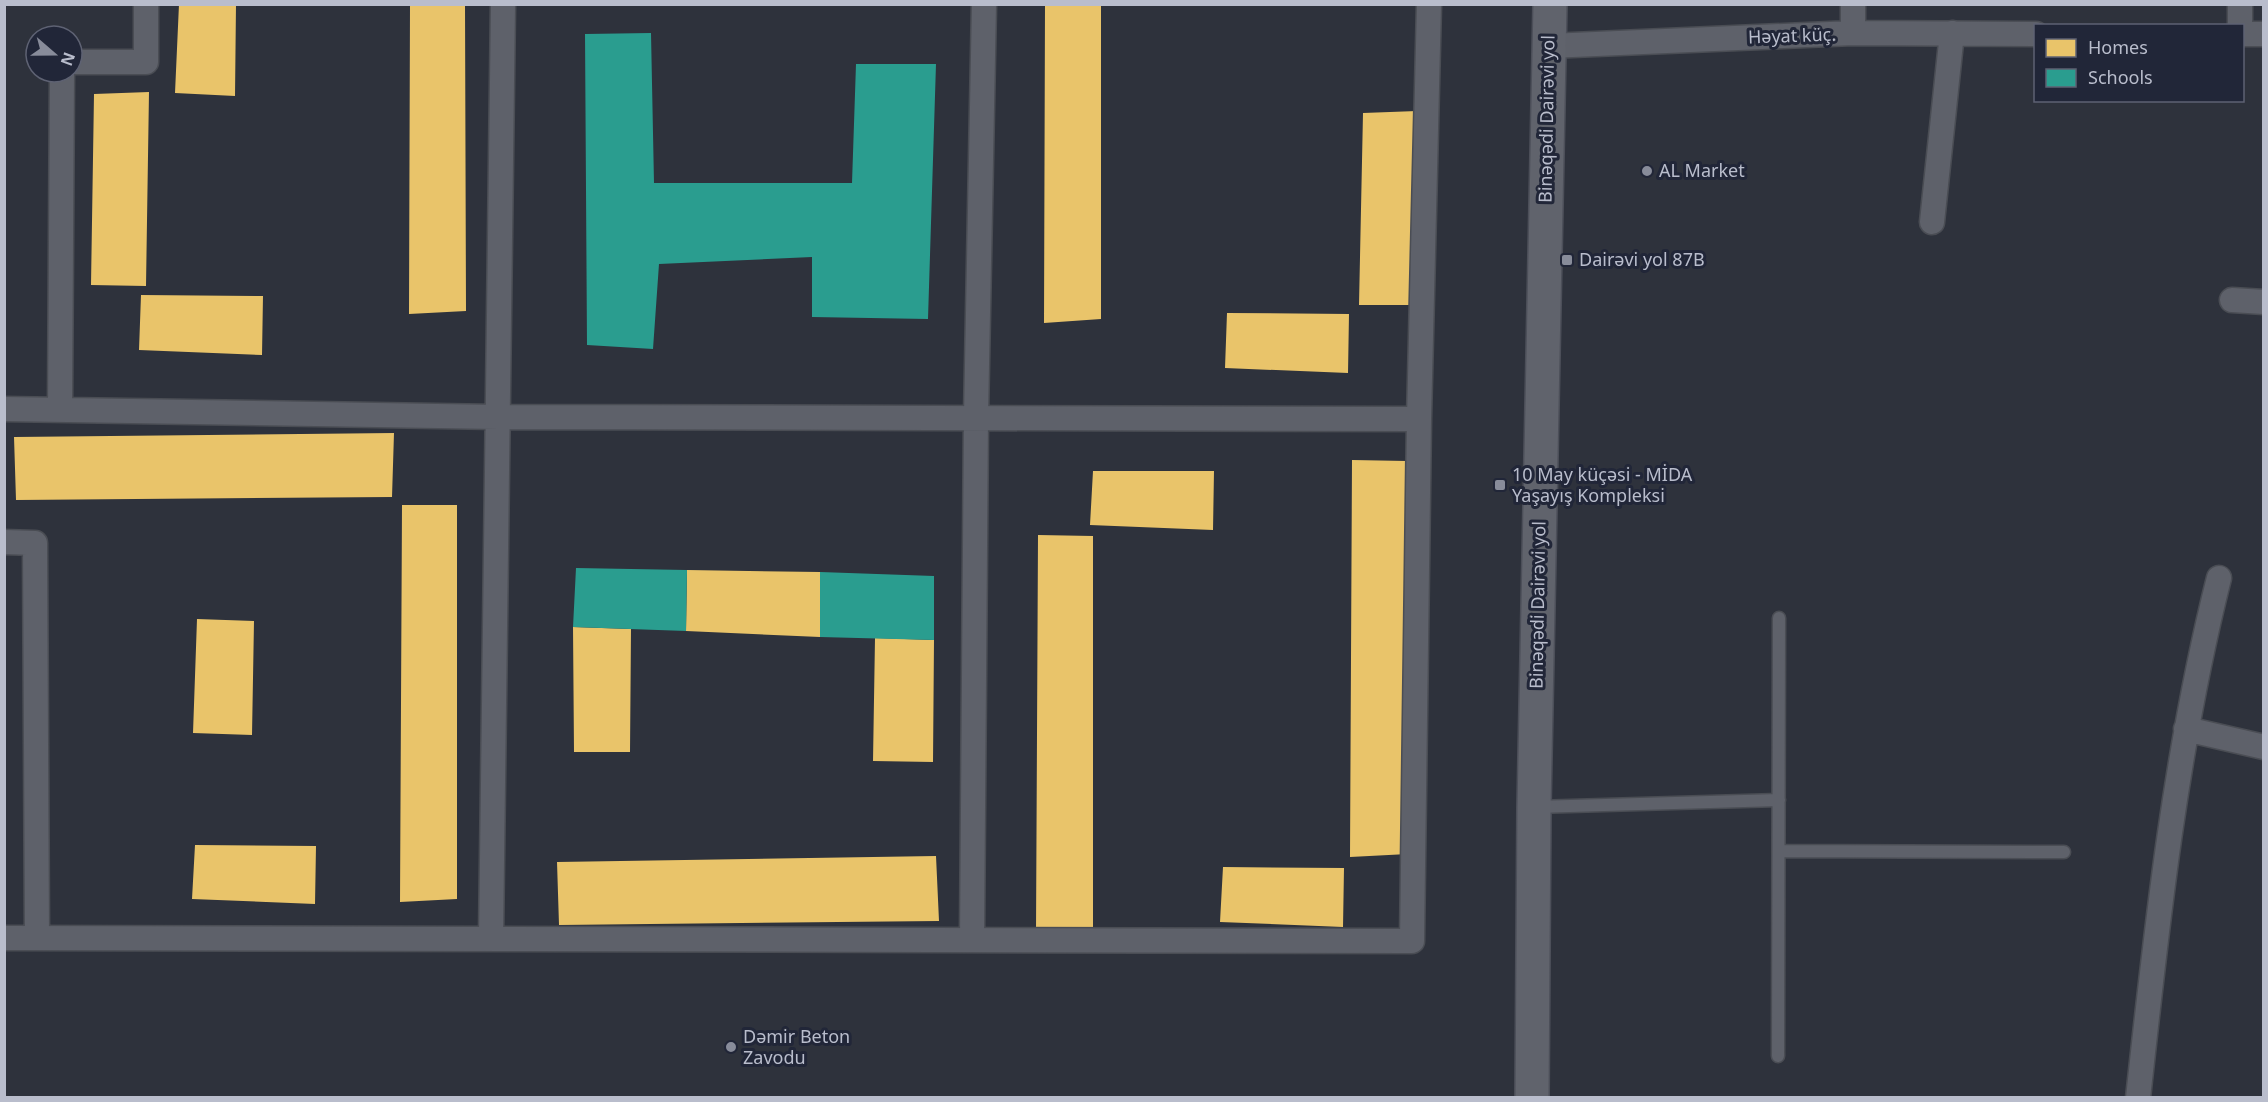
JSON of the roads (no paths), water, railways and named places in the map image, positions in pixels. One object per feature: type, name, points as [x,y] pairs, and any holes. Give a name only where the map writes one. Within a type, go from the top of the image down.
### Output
[{"type":"main road","name":"Binəqədi Dairəvi yol","points":[[1532,1098],[1534,807],[1550,4]]},
{"type":"street","points":[[84,62],[146,62],[147,4]]},
{"type":"street","points":[[491,938],[503,4]]},
{"type":"street","points":[[972,939],[976,416],[984,4]]},
{"type":"street","points":[[4,938],[1412,941],[1419,419],[1429,4]]},
{"type":"street","points":[[1853,4],[1853,33]]},
{"type":"street","points":[[2240,4],[2240,24]]},
{"type":"street","name":"Həyat küç.","points":[[1549,46],[1853,33],[2034,34]]},
{"type":"street","points":[[1932,222],[1952,33]]},
{"type":"street","points":[[2244,34],[2264,34]]},
{"type":"street","points":[[60,411],[62,84]]},
{"type":"street","points":[[2232,300],[2264,302]]},
{"type":"street","points":[[4,409],[498,417],[976,416],[1419,419]]},
{"type":"street","points":[[4,542],[35,543],[37,938]]},
{"type":"street","points":[[2138,1098],[2157,918],[2186,729],[2207,626],[2220,578]]},
{"type":"street","points":[[2186,729],[2264,747]]},
{"type":"lane","points":[[1778,1056],[1779,618]]},
{"type":"lane","points":[[1534,807],[1779,800]]},
{"type":"lane","points":[[1779,851],[2064,852]]},
{"type":"place","name":"AL Market","points":[[1647,171]]},
{"type":"place","name":"Dairəvi yol 87B","points":[[1567,260]]},
{"type":"place","name":"10 May küçəsi - MİDA Yaşayış Kompleksi","points":[[1500,485]]},
{"type":"place","name":"Dəmir Beton Zavodu","points":[[731,1047]]}]
